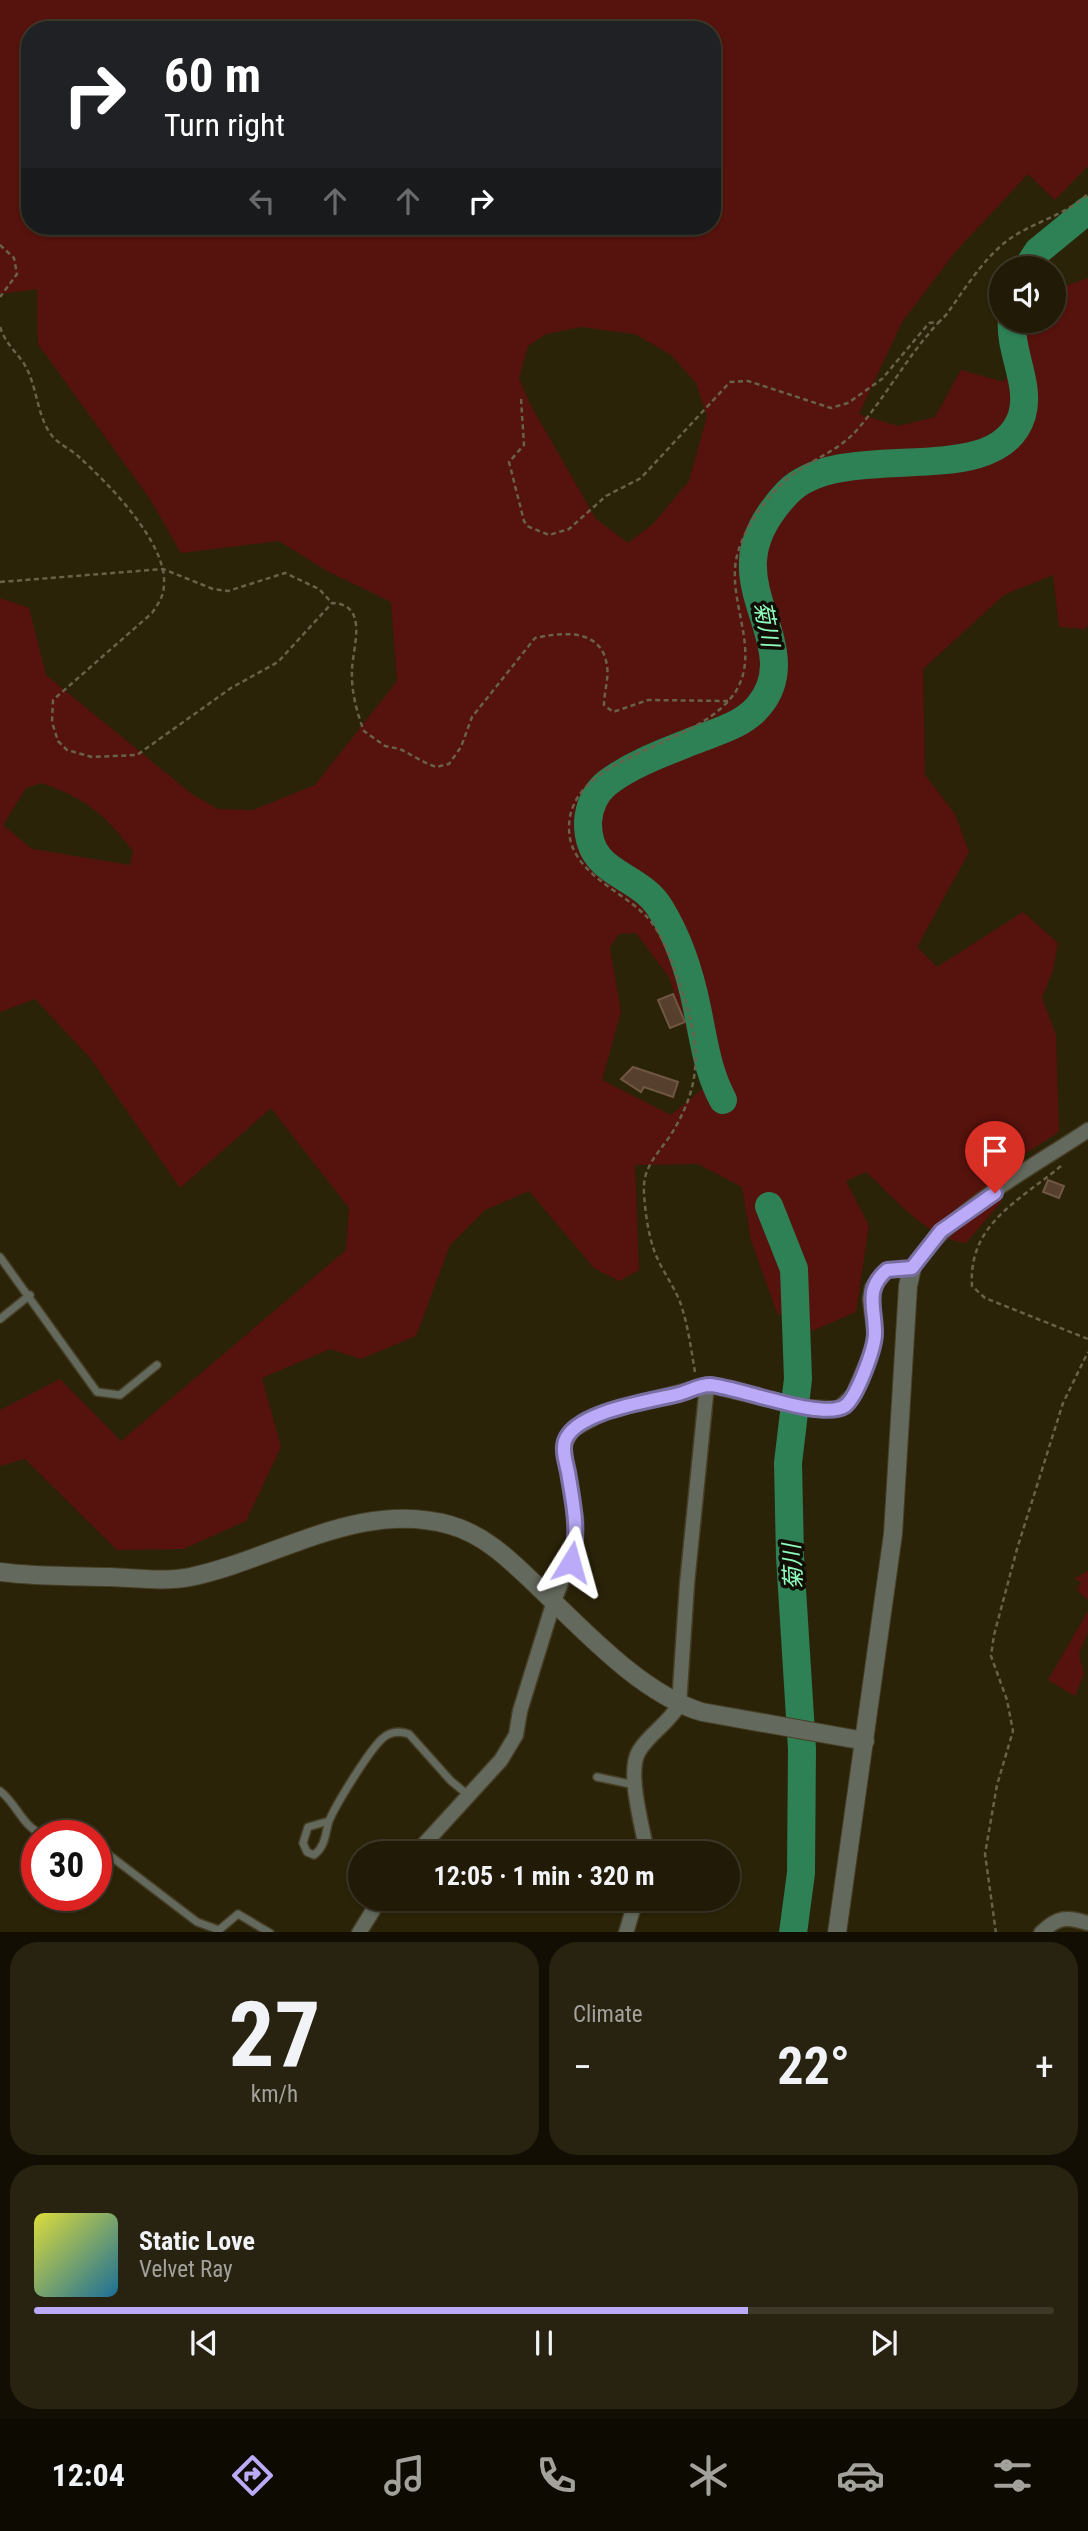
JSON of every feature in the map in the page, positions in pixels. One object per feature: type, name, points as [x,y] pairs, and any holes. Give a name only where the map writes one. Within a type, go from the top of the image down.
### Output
[{"type":"street","points":[[837,1932],[893,1534],[908,1286],[912,1268],[930,1241],[951,1222],[1088,1130]]},
{"type":"street","points":[[427,1841],[501,1760],[516,1735],[520,1711],[554,1601],[575,1548],[576,1520],[563,1447],[568,1435],[576,1426],[605,1412],[703,1386],[803,1407],[838,1409],[846,1405],[853,1395],[873,1348],[875,1334],[870,1299],[872,1288],[887,1270],[912,1268]]},
{"type":"street","points":[[646,1841],[634,1762],[639,1751],[670,1721],[679,1705],[703,1386]]},
{"type":"street","points":[[0,1572],[187,1578],[357,1523],[414,1518],[452,1525],[493,1546],[630,1670],[679,1705],[865,1741]]},
{"type":"street","points":[[360,1932],[373,1911]]},
{"type":"street","points":[[626,1932],[632,1911]]},
{"type":"street","points":[[1042,1932],[1058,1918],[1069,1917],[1086,1926]]},
{"type":"lane","points":[[0,1256],[97,1392],[120,1395],[157,1365]]},
{"type":"lane","points":[[0,1319],[30,1295]]},
{"type":"lane","points":[[329,1821],[309,1827],[303,1843],[307,1852],[314,1855],[320,1851],[329,1821],[371,1753],[384,1737],[393,1732],[409,1734],[451,1782],[468,1795]]},
{"type":"lane","points":[[597,1777],[636,1785]]},
{"type":"lane","points":[[0,1790],[21,1820]]},
{"type":"lane","points":[[112,1857],[198,1922],[219,1930],[239,1914],[268,1932]]},
{"type":"path","points":[[703,1386],[684,1315],[654,1250],[644,1192],[645,1174],[678,1121],[694,1087],[698,1070],[693,1032],[680,985],[657,931],[645,914],[592,877],[572,841],[569,819],[574,804],[609,767],[702,723],[728,701],[741,681],[746,663],[735,563],[749,527],[782,484],[797,470],[840,447],[852,435],[917,345],[939,322],[990,255],[1011,238],[1072,209],[1088,194]]},
{"type":"path","points":[[0,244],[14,258],[17,274],[0,296]]},
{"type":"path","points":[[522,399],[524,445],[509,462],[524,521],[527,526],[549,535],[560,533],[606,496],[641,478],[730,382],[748,381],[831,408],[848,403],[882,379],[929,323],[939,322]]},
{"type":"path","points":[[0,327],[6,342],[28,371],[53,438],[79,456],[117,493],[136,519],[163,569],[161,599],[152,614],[53,700],[52,722],[58,741],[67,750],[92,757],[137,755],[231,688],[278,662],[332,603]]},
{"type":"path","points":[[0,582],[163,569],[213,589],[228,591],[285,573],[320,589],[332,603],[347,607],[354,615],[357,628],[352,671],[364,731],[385,747],[400,749],[436,767],[450,764],[457,756],[472,717],[535,638],[576,632],[597,644],[607,663],[604,705],[613,712],[648,700],[728,701]]},
{"type":"path","points":[[1063,1164],[986,1228],[976,1247],[972,1286],[985,1298],[1088,1339]]},
{"type":"path","points":[[996,1932],[985,1854],[997,1785],[1013,1731],[1007,1700],[991,1656],[994,1635],[1017,1549],[1063,1403],[1088,1352]]},
{"type":"shaded area","points":[[0,0],[1088,0],[1088,166],[1055,200],[1028,174],[956,251],[902,322],[859,414],[898,426],[935,417],[961,370],[1004,382],[1025,333],[1066,333],[1066,286],[1088,278],[1088,625],[1085,629],[1059,627],[1053,575],[1004,595],[923,669],[925,775],[955,814],[969,852],[917,947],[937,967],[1023,912],[1058,943],[1053,970],[1042,998],[1056,1035],[1059,1132],[1006,1166],[1001,1202],[966,1243],[938,1234],[924,1225],[866,1172],[846,1181],[869,1226],[856,1312],[812,1331],[777,1313],[751,1240],[742,1187],[698,1164],[635,1165],[639,1270],[619,1281],[594,1268],[529,1191],[485,1210],[450,1245],[416,1336],[361,1359],[330,1349],[262,1378],[281,1447],[246,1521],[183,1549],[117,1550],[25,1459],[0,1466],[0,1410],[60,1379],[121,1441],[346,1250],[349,1208],[271,1108],[180,1188],[91,1059],[35,999],[0,1012],[0,598],[29,608],[46,675],[193,795],[218,809],[253,810],[315,785],[397,681],[391,602],[327,571],[279,541],[181,553],[150,499],[38,344],[37,289],[0,294]],"holes":[[[581,327],[635,334],[671,355],[696,383],[707,416],[689,481],[653,524],[628,543],[596,519],[530,404],[519,378],[528,346],[546,334]],[[42,783],[71,795],[94,809],[113,827],[133,851],[130,865],[32,849],[3,825],[26,788]],[[636,933],[669,977],[705,1087],[671,1115],[602,1080],[621,1012],[610,947],[619,934]]]},
{"type":"shaded area","points":[[1088,1571],[1088,1600],[1077,1590],[1081,1582],[1074,1579]]},
{"type":"shaded area","points":[[1088,1611],[1088,1632],[1079,1654],[1084,1674],[1075,1696],[1048,1680]]},
{"type":"building","points":[[673,994],[685,1022],[670,1028],[658,1000]]},
{"type":"building","points":[[633,1067],[678,1082],[673,1097],[644,1087],[641,1092],[621,1079]]},
{"type":"building","points":[[1048,1180],[1064,1186],[1059,1198],[1043,1192]]},
{"type":"waterway","name":"菊川","points":[[1035,256],[1088,210]]},
{"type":"waterway","name":"菊川","points":[[723,1100],[710,1066],[691,982],[673,932],[651,896],[615,872],[596,853],[590,840],[588,822],[591,806],[603,787],[626,771],[743,720],[758,707],[769,690],[774,672],[773,654],[754,580],[753,561],[756,542],[764,524],[788,492],[813,476],[845,467],[952,459],[983,452],[1007,439],[1022,415],[1024,403],[1012,333]]},
{"type":"waterway","name":"菊川","points":[[769,1206],[794,1269],[798,1379],[788,1463],[790,1557],[802,1749],[801,1873],[793,1932]]},
{"type":"route","points":[[571,1562],[575,1548],[576,1520],[563,1447],[576,1426],[605,1412],[707,1385],[730,1388],[803,1407],[838,1409],[846,1405],[873,1348],[875,1334],[870,1299],[872,1288],[887,1270],[912,1268],[930,1241],[941,1231],[995,1193]]}]
